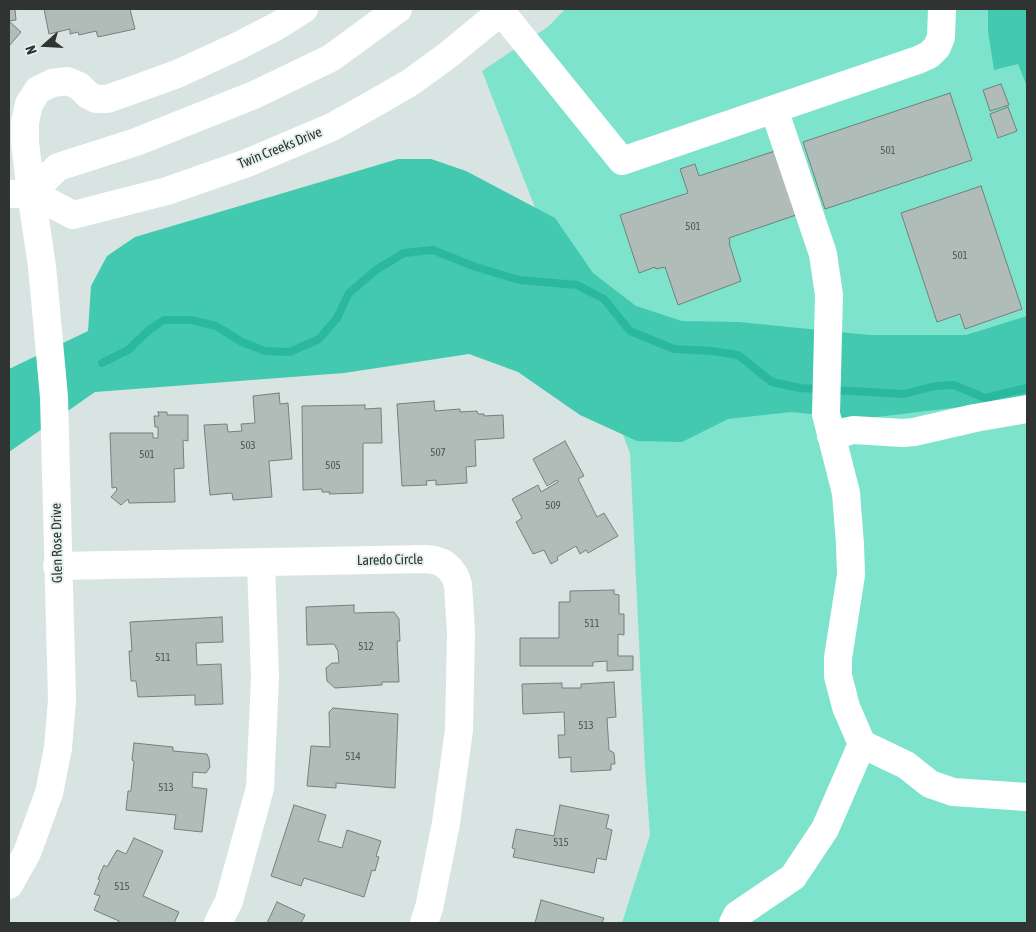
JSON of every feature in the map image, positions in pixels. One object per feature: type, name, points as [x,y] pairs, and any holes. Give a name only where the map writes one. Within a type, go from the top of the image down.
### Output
[{"type":"street","name":"Glen Rose Drive","points":[[9,884],[27,853],[49,793],[58,748],[62,700],[54,397],[42,266],[20,193],[25,122],[29,104],[38,90],[52,83],[68,80],[79,86],[96,100],[107,99],[177,74],[236,48],[304,9]]},
{"type":"street","points":[[20,193],[58,167],[136,142],[254,95],[331,58],[398,9]]},
{"type":"street","points":[[502,10],[622,160],[918,60],[937,47],[941,37],[942,9]]},
{"type":"street","name":"Twin Creeks Drive","points":[[20,193],[73,215],[167,191],[247,163],[332,127],[381,100],[411,82],[448,55],[502,10]]},
{"type":"street","points":[[774,109],[824,254],[829,295],[826,371],[829,425],[846,493],[850,544],[851,575],[838,658],[838,676],[846,707],[862,744],[906,765],[922,779],[940,788],[968,793],[1027,797]]},
{"type":"street","points":[[829,425],[853,430],[903,433],[975,418],[1027,410]]},
{"type":"street","name":"Laredo Circle","points":[[57,566],[434,560],[450,569],[458,584],[461,632],[459,730],[446,823],[429,908],[424,923]]},
{"type":"street","points":[[218,923],[229,901],[260,788],[265,678],[261,563]]},
{"type":"street","points":[[733,923],[737,915],[793,877],[825,829],[862,744]]},
{"type":"green space","points":[[565,9],[1027,9],[1027,923],[622,923],[650,835],[630,453],[482,71],[549,26]]},
{"type":"green space","points":[[988,9],[1027,9],[1027,86],[1018,64],[994,70],[988,31]]},
{"type":"green space","points":[[398,159],[431,159],[466,171],[555,218],[593,273],[636,306],[682,321],[739,322],[869,335],[966,335],[1027,316],[1027,399],[860,419],[791,412],[728,419],[682,442],[637,441],[580,415],[518,372],[469,354],[344,373],[95,392],[9,452],[9,369],[88,331],[91,286],[107,256],[135,237]]},
{"type":"building","points":[[9,9],[15,9],[16,20],[9,21]]},
{"type":"building","points":[[44,9],[130,9],[135,29],[98,37],[96,31],[79,35],[78,32],[70,34],[70,29],[49,34]]},
{"type":"building","points":[[9,21],[21,32],[9,46]]},
{"type":"building","points":[[1001,84],[1009,105],[990,111],[983,90]]},
{"type":"building","points":[[950,93],[972,160],[825,209],[803,142]]},
{"type":"building","points":[[1008,107],[1017,131],[998,138],[990,114]]},
{"type":"building","points":[[775,151],[796,215],[729,238],[741,281],[678,305],[665,267],[656,269],[655,267],[639,273],[620,215],[688,193],[680,169],[695,164],[699,176]]},
{"type":"building","points":[[981,186],[1022,309],[965,329],[960,314],[937,322],[901,213]]},
{"type":"building","points":[[279,393],[280,404],[288,403],[292,459],[269,461],[272,497],[233,500],[232,493],[210,495],[204,425],[227,424],[228,432],[242,431],[241,424],[255,423],[253,396]]},
{"type":"building","points":[[434,401],[435,411],[460,409],[460,412],[477,411],[478,414],[484,414],[484,416],[503,415],[504,438],[475,440],[476,466],[466,467],[467,483],[436,485],[436,480],[426,481],[427,485],[402,486],[397,404]]},
{"type":"building","points":[[365,405],[365,409],[381,408],[382,443],[363,443],[363,493],[329,494],[330,492],[322,492],[322,489],[303,490],[302,406]]},
{"type":"building","points":[[158,412],[167,412],[167,415],[188,415],[188,441],[183,440],[184,468],[174,469],[175,502],[129,503],[128,499],[121,505],[111,497],[117,490],[116,487],[112,488],[110,433],[153,433],[153,438],[158,438],[158,427],[155,427],[154,416],[159,416]]},
{"type":"building","points":[[565,441],[584,476],[578,479],[597,517],[604,513],[618,536],[588,553],[586,550],[580,554],[576,546],[557,557],[558,560],[551,564],[544,550],[533,554],[516,522],[522,518],[512,499],[538,485],[541,492],[558,482],[557,480],[547,486],[533,459]]},
{"type":"building","points":[[614,590],[614,594],[619,595],[619,614],[624,614],[624,635],[618,634],[618,656],[633,656],[633,670],[607,671],[607,661],[593,662],[593,666],[520,666],[520,638],[559,638],[559,602],[570,602],[570,591]]},
{"type":"building","points":[[354,605],[354,613],[394,612],[399,619],[400,641],[397,641],[399,682],[382,682],[382,685],[335,688],[327,681],[326,668],[332,663],[339,663],[338,651],[334,644],[307,645],[306,607]]},
{"type":"building","points":[[222,617],[223,642],[196,643],[197,665],[221,664],[223,704],[195,705],[195,695],[138,697],[136,681],[131,681],[129,651],[132,651],[130,622]]},
{"type":"building","points":[[614,682],[616,717],[607,718],[609,750],[614,753],[615,764],[611,764],[611,770],[571,772],[571,757],[559,758],[558,735],[565,735],[564,712],[523,714],[522,684],[562,683],[562,688],[581,688],[581,684]]},
{"type":"building","points":[[333,708],[398,714],[395,788],[336,783],[336,788],[307,786],[311,746],[330,747],[329,712]]},
{"type":"building","points":[[134,743],[173,747],[173,751],[207,754],[210,767],[206,773],[193,772],[192,787],[207,789],[202,832],[174,829],[176,815],[126,810],[128,791],[131,791]]},
{"type":"building","points":[[294,805],[326,815],[318,841],[342,848],[347,830],[381,841],[376,856],[379,857],[375,871],[372,870],[364,897],[304,878],[301,886],[271,876]]},
{"type":"building","points":[[560,805],[609,815],[606,828],[612,830],[606,860],[597,858],[594,873],[513,857],[515,849],[512,848],[516,829],[554,836]]},
{"type":"building","points":[[134,838],[163,851],[143,896],[179,912],[174,923],[118,923],[119,921],[94,910],[100,896],[94,894],[104,865],[107,867],[117,850],[126,854]]},
{"type":"building","points":[[541,900],[604,918],[602,923],[535,923]]},
{"type":"building","points":[[277,902],[305,915],[301,923],[267,923]]},
{"type":"waterway","points":[[102,363],[128,350],[149,330],[164,320],[191,320],[216,326],[242,342],[265,351],[290,352],[319,339],[337,318],[349,293],[376,270],[404,253],[433,250],[473,266],[519,280],[577,285],[604,299],[630,331],[674,349],[712,351],[738,355],[772,382],[800,388],[904,394],[935,386],[954,385],[985,398],[1027,388]]}]
